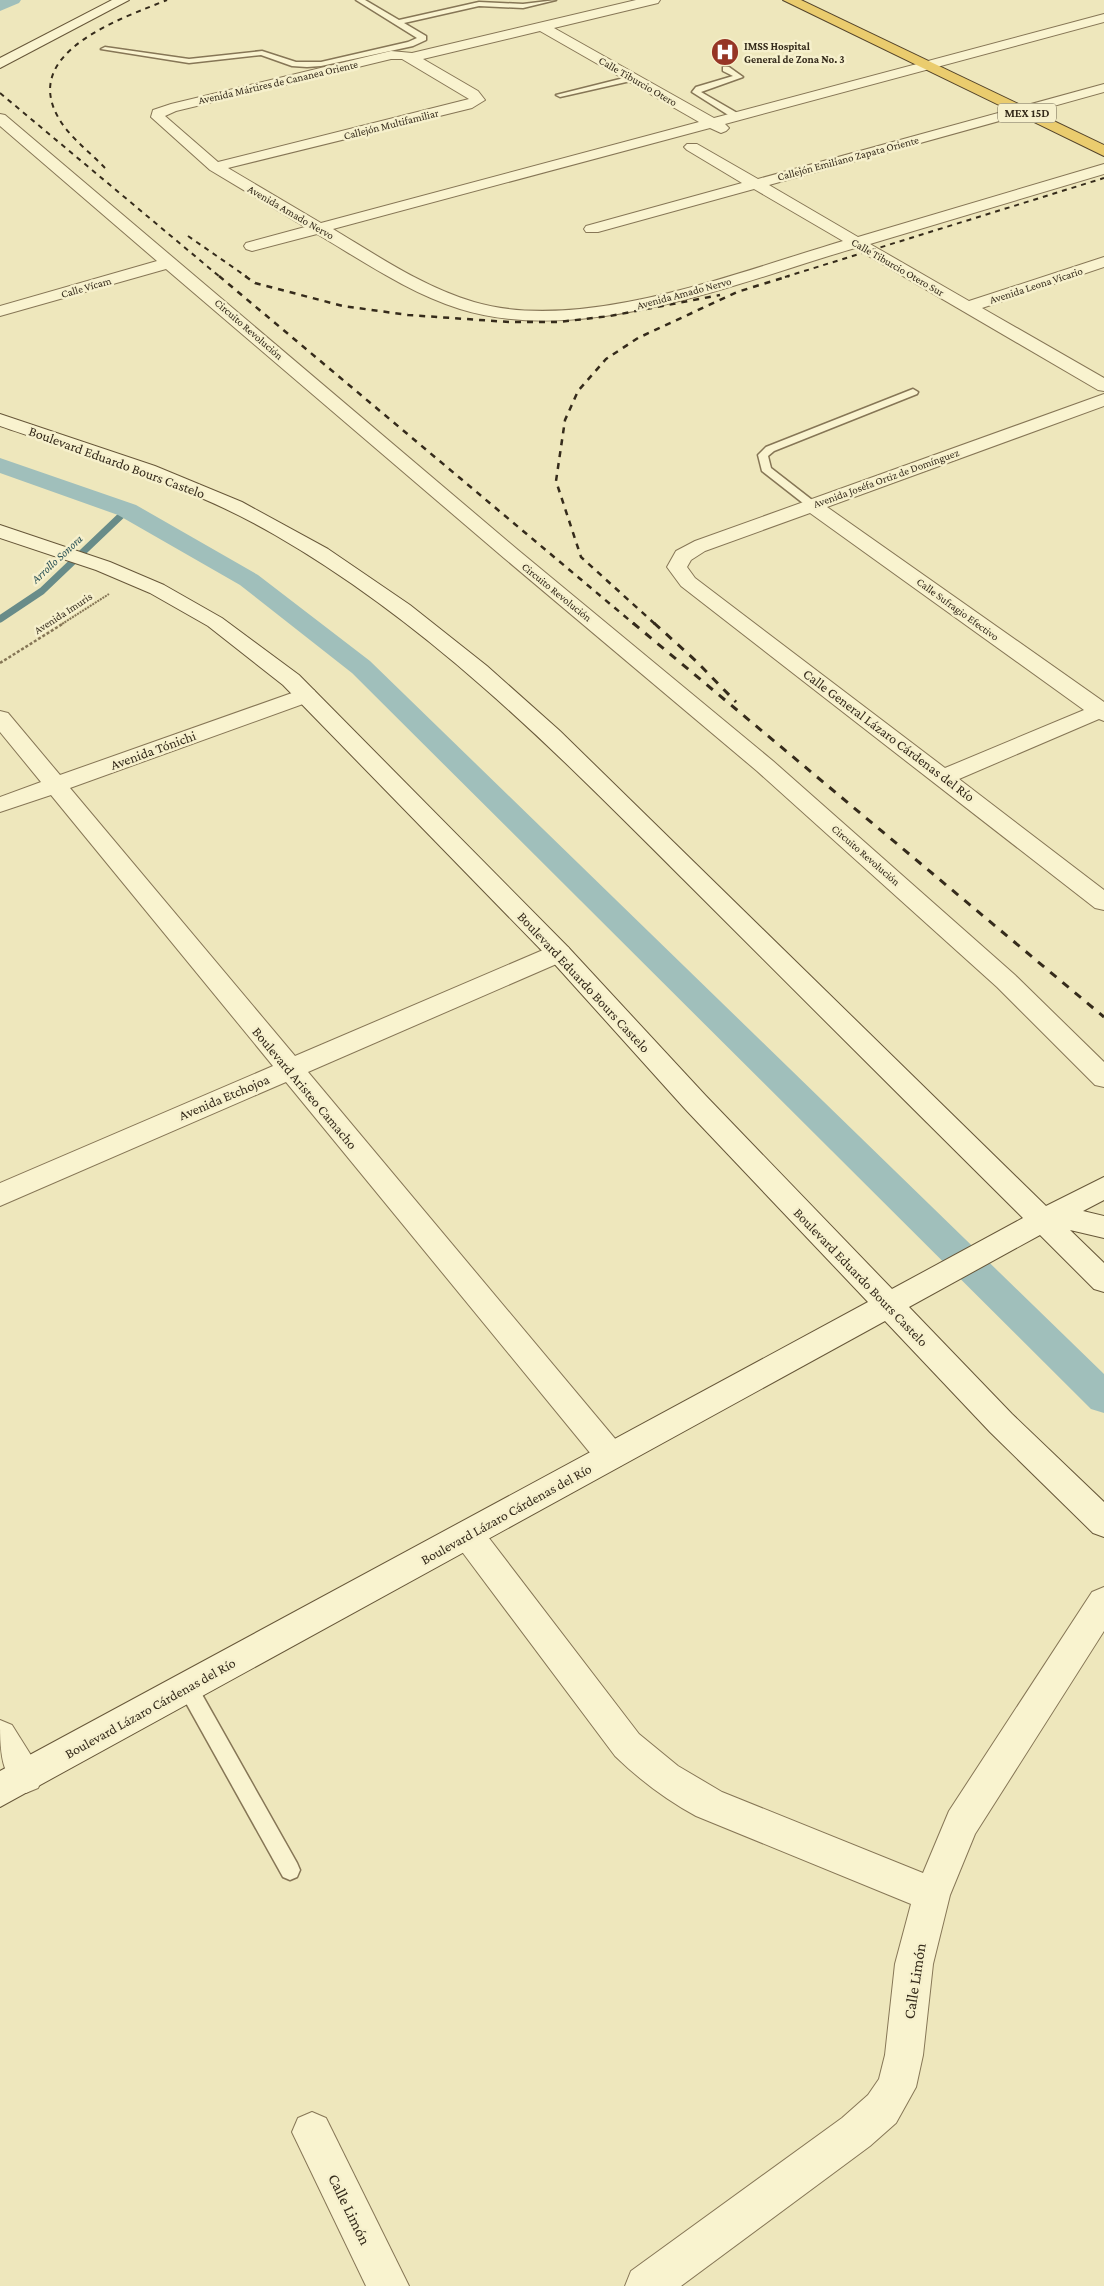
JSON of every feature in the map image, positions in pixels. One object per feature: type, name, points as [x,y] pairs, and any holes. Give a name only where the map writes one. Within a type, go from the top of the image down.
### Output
[{"type":"highway","name":"MEX 15D","points":[[790,0],[1104,151]]},
{"type":"street","points":[[0,50],[100,0]]},
{"type":"street","points":[[0,64],[122,0]]},
{"type":"street","name":"Avenida Mártires de Cananea Oriente","points":[[158,113],[171,108],[542,27],[630,2],[653,0]]},
{"type":"street","points":[[252,246],[573,161],[926,64],[1104,18]]},
{"type":"street","name":"Calle Tiburcio Otero","points":[[542,27],[734,135],[692,147]]},
{"type":"street","name":"Callejón Multifamiliar","points":[[215,167],[467,105],[478,100],[473,94],[405,56]]},
{"type":"street","points":[[921,83],[949,75]]},
{"type":"street","name":"Callejón Emiliano Zapata Oriente","points":[[592,229],[1104,88]]},
{"type":"street","name":"Avenida Amado Nervo","points":[[158,113],[160,119],[215,167],[437,295],[484,310],[540,314],[598,312],[656,302],[1104,168]]},
{"type":"street","name":"Circuito Revolución","points":[[0,118],[511,554],[765,766],[1006,981],[1104,1078]]},
{"type":"street","points":[[673,152],[692,147]]},
{"type":"street","name":"Calle Tiburcio Otero Sur","points":[[692,147],[1104,386]]},
{"type":"street","points":[[573,161],[592,170]]},
{"type":"street","name":"Calle Vícam","points":[[0,312],[171,262]]},
{"type":"street","name":"Avenida Leona Vicario","points":[[967,307],[1104,262]]},
{"type":"street","name":"Avenida Joséfa Ortiz de Domínguez","points":[[676,567],[679,559],[687,552],[1104,400]]},
{"type":"street","name":"Boulevard Eduardo Bours Castelo","points":[[0,420],[169,478],[236,506],[333,562],[438,636],[502,690],[552,736],[1048,1218],[1104,1281]]},
{"type":"street","name":"Calle Sufragio Efectivo","points":[[812,505],[1103,711]]},
{"type":"street","name":"Boulevard Eduardo Bours Castelo","points":[[0,531],[135,578],[177,599],[214,622],[276,667],[306,695],[559,953],[696,1104],[900,1300],[1001,1423],[1104,1523]]},
{"type":"street","name":"Calle General Lázaro Cárdenas del Río","points":[[676,567],[688,582],[944,777],[1104,902]]},
{"type":"street","name":"Avenida Tónichi","points":[[0,805],[306,695]]},
{"type":"street","points":[[944,777],[1103,711]]},
{"type":"street","name":"Boulevard Aristeo Camacho","points":[[0,718],[289,1070],[611,1456]]},
{"type":"street","name":"Avenida Etchojoa","points":[[0,1195],[559,953]]},
{"type":"street","name":"Boulevard Lázaro Cárdenas del Río","points":[[13,1783],[1104,1187]]},
{"type":"street","points":[[1048,1218],[1104,1227]]},
{"type":"street","points":[[468,1534],[627,1745],[654,1771],[677,1788],[709,1804],[932,1895]]},
{"type":"street","name":"Calle Limón","points":[[646,2286],[856,2132],[882,2109],[896,2087],[904,2055],[914,1964],[932,1895],[962,1823],[1104,1602]]},
{"type":"street","points":[[0,1736],[13,1783]]},
{"type":"street","name":"Calle Limón","points":[[312,2132],[388,2286]]},
{"type":"lane","points":[[105,49],[189,61],[262,53],[295,64],[322,64],[410,44],[424,38],[360,0]]},
{"type":"lane","points":[[398,22],[479,4],[495,3],[523,6],[552,0]]},
{"type":"lane","points":[[726,69],[739,77],[699,89],[696,92],[736,116]]},
{"type":"lane","points":[[560,95],[632,78]]},
{"type":"lane","points":[[812,505],[766,469],[763,455],[770,449],[913,392]]},
{"type":"lane","points":[[188,1688],[290,1870]]},
{"type":"path","name":"Avenida Imuris","points":[[0,662],[135,578]]},
{"type":"waterway","points":[[0,6],[13,0]]},
{"type":"waterway","points":[[0,465],[127,510],[249,580],[361,667],[1104,1398]]},
{"type":"waterway","name":"Arrollo Sonora","points":[[0,619],[42,591],[127,510]]},
{"type":"railway","points":[[105,168],[74,138],[58,117],[50,94],[53,73],[65,56],[82,40],[126,17],[167,0]]},
{"type":"railway","points":[[0,93],[220,277]]},
{"type":"railway","points":[[785,277],[1104,178]]},
{"type":"railway","points":[[188,236],[247,277]]},
{"type":"railway","points":[[219,276],[634,624]]},
{"type":"railway","points":[[245,276],[255,283],[343,306],[408,315],[509,322],[559,322],[610,316],[720,295]]},
{"type":"railway","points":[[655,624],[581,557],[556,481],[565,420],[578,391],[606,359],[638,338],[737,292],[789,276]]},
{"type":"railway","points":[[633,623],[1104,1017]]},
{"type":"railway","points":[[654,623],[696,661],[736,702]]},
{"type":"place","name":"IMSS Hospital General de Zona No. 3","points":[[725,52]]}]
